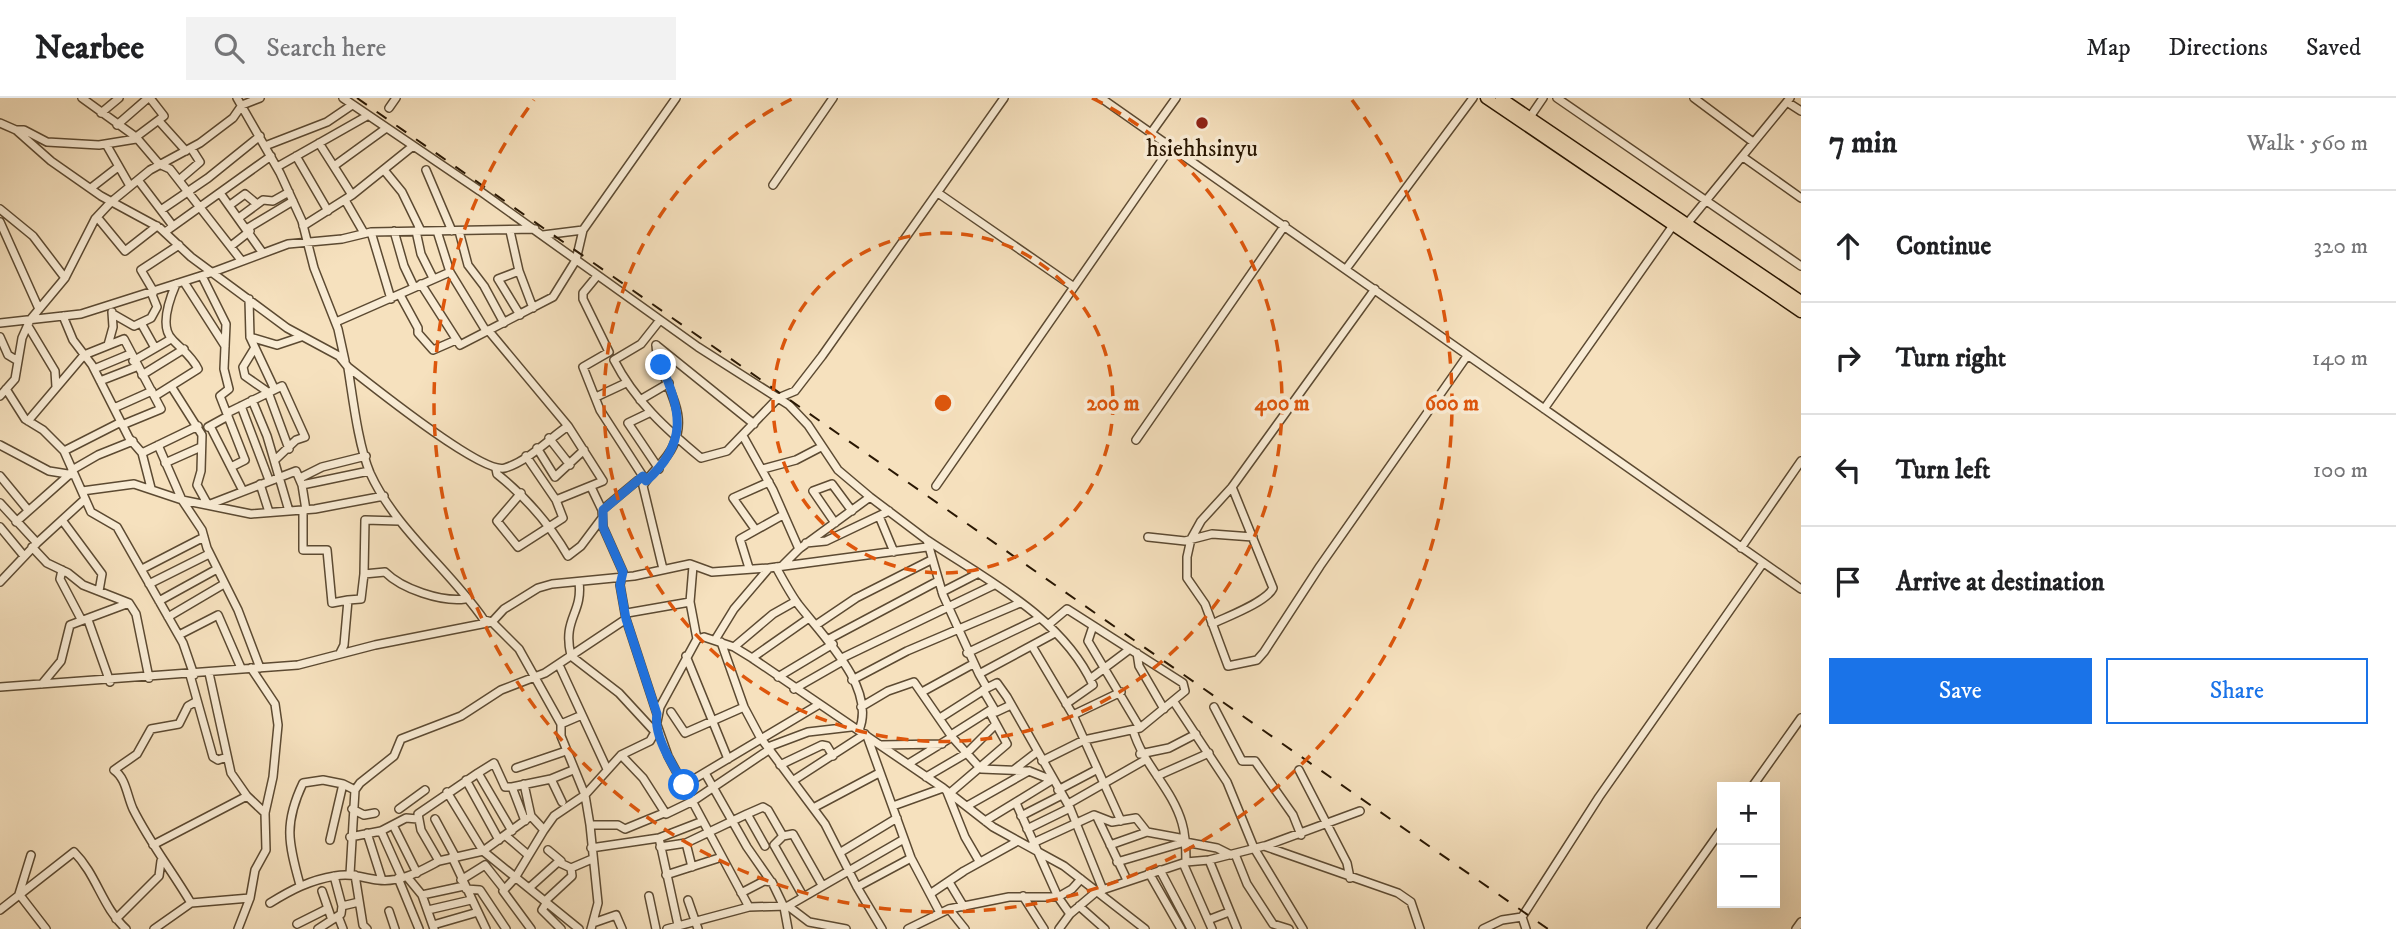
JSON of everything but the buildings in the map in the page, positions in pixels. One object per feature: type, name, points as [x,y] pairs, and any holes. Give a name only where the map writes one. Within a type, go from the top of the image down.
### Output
[{"type":"main road","points":[[1486,98],[1801,301]]},
{"type":"main road","points":[[1501,98],[1801,312]]},
{"type":"street","points":[[101,113],[119,98]]},
{"type":"street","points":[[16,130],[24,130],[47,142],[106,144],[136,138],[159,121],[164,112],[149,98],[117,125]]},
{"type":"street","points":[[237,98],[271,156],[303,226],[347,364],[369,471],[399,521],[434,557],[484,620],[492,622],[519,649],[561,724],[566,751],[585,795],[590,825],[590,848],[598,903],[592,926]]},
{"type":"street","points":[[0,396],[15,379],[29,323],[65,278],[97,217],[111,202],[159,164],[188,150],[233,118],[243,105],[260,98]]},
{"type":"street","points":[[343,98],[802,417],[838,470],[927,543],[1020,603],[1048,625],[1090,679],[1092,687],[1066,704]]},
{"type":"street","points":[[389,108],[396,98]]},
{"type":"street","points":[[394,232],[404,267],[461,345],[553,297],[576,260],[583,230],[676,98]]},
{"type":"street","points":[[773,185],[833,98]]},
{"type":"street","points":[[597,276],[583,293],[583,299],[626,383],[676,439],[701,458],[725,452],[778,398],[795,391],[1004,98]]},
{"type":"street","points":[[1101,98],[1801,589]]},
{"type":"street","points":[[1151,133],[1176,98]]},
{"type":"street","points":[[1346,269],[1473,98]]},
{"type":"street","points":[[1530,117],[1543,98]]},
{"type":"street","points":[[1557,98],[1801,266]]},
{"type":"street","points":[[1694,98],[1753,142]]},
{"type":"street","points":[[86,99],[136,138],[159,164],[170,169],[241,260]]},
{"type":"street","points":[[1544,410],[1679,223],[1708,201],[1789,100],[1801,111]]},
{"type":"street","points":[[265,146],[327,122],[352,104]]},
{"type":"street","points":[[276,167],[368,116]]},
{"type":"street","points":[[159,121],[200,162],[179,180]]},
{"type":"street","points":[[0,123],[16,130],[51,161],[111,202],[157,226],[191,257],[301,337],[347,364],[426,426],[496,469],[509,467],[568,426]]},
{"type":"street","points":[[334,166],[342,164],[386,128]]},
{"type":"street","points":[[161,210],[211,177],[260,136]]},
{"type":"street","points":[[319,143],[334,166],[367,233],[388,281],[391,299]]},
{"type":"street","points":[[106,144],[130,186]]},
{"type":"street","points":[[303,226],[349,198],[413,146]]},
{"type":"street","points":[[936,486],[1171,147]]},
{"type":"street","points":[[165,232],[271,156]]},
{"type":"street","points":[[296,156],[328,211]]},
{"type":"street","points":[[1743,157],[1801,198]]},
{"type":"street","points":[[91,188],[118,167]]},
{"type":"street","points":[[384,170],[402,191],[418,231],[421,254],[433,278]]},
{"type":"street","points":[[426,170],[456,231],[468,265],[484,286],[503,323]]},
{"type":"street","points":[[138,180],[173,226]]},
{"type":"street","points":[[240,217],[266,199],[273,201],[289,192]]},
{"type":"street","points":[[220,193],[240,217],[262,252]]},
{"type":"street","points":[[938,193],[1074,287]]},
{"type":"street","points":[[230,205],[245,194],[257,204]]},
{"type":"street","points":[[231,246],[249,230],[293,201]]},
{"type":"street","points":[[0,209],[33,236],[65,278]]},
{"type":"street","points":[[97,217],[125,251],[157,226]]},
{"type":"street","points":[[0,222],[39,309]]},
{"type":"street","points":[[1136,440],[1285,225]]},
{"type":"street","points":[[0,323],[29,323],[152,292],[288,244],[367,233],[535,229]]},
{"type":"street","points":[[543,235],[583,230]]},
{"type":"street","points":[[437,231],[450,272],[487,330],[568,426],[603,481],[556,500]]},
{"type":"street","points":[[510,231],[519,271],[533,308]]},
{"type":"street","points":[[0,241],[9,244]]},
{"type":"street","points":[[113,314],[131,326],[151,318],[156,310],[152,292],[141,270],[179,245]]},
{"type":"street","points":[[519,271],[498,279],[520,315]]},
{"type":"street","points":[[335,322],[450,272]]},
{"type":"street","points":[[202,276],[222,311],[226,324],[223,369],[229,389],[219,396],[245,460],[232,467]]},
{"type":"street","points":[[180,283],[208,319],[225,347]]},
{"type":"street","points":[[114,408],[171,386],[198,369],[167,330],[168,307],[180,283]]},
{"type":"street","points":[[1375,289],[1232,487],[1200,521],[1191,539],[1187,557],[1187,578],[1205,604],[1228,666],[1260,657],[1467,356]]},
{"type":"street","points":[[400,295],[417,325],[418,333],[433,350],[456,340]]},
{"type":"street","points":[[249,299],[250,337],[271,390],[289,449]]},
{"type":"street","points":[[108,345],[113,314],[111,303]]},
{"type":"street","points":[[208,319],[222,311]]},
{"type":"street","points":[[63,316],[73,340],[94,369],[121,423],[142,453],[151,488]]},
{"type":"street","points":[[614,360],[642,344],[660,320]]},
{"type":"street","points":[[29,323],[55,371],[56,388]]},
{"type":"street","points":[[141,323],[155,348]]},
{"type":"street","points":[[0,337],[8,355],[18,361]]},
{"type":"street","points":[[250,337],[277,345],[301,337]]},
{"type":"street","points":[[28,421],[84,355],[125,339],[133,360],[160,410],[121,423],[64,451]]},
{"type":"street","points":[[100,381],[172,339]]},
{"type":"street","points":[[496,469],[497,474],[521,493],[552,527],[568,556],[581,546],[602,514],[659,469],[676,439],[678,410],[657,358],[657,344],[707,389],[754,424]]},
{"type":"street","points":[[142,375],[184,349]]},
{"type":"street","points":[[254,349],[243,367],[245,376],[271,390]]},
{"type":"street","points":[[609,352],[583,367],[600,410],[645,478],[644,493],[663,569]]},
{"type":"street","points":[[0,360],[8,355]]},
{"type":"street","points":[[94,369],[133,360]]},
{"type":"street","points":[[596,397],[626,383]]},
{"type":"street","points":[[640,400],[669,383]]},
{"type":"street","points":[[171,386],[200,429],[201,471],[197,485],[208,505]]},
{"type":"street","points":[[142,453],[210,426],[241,406],[282,386],[305,437],[296,440],[275,460]]},
{"type":"street","points":[[6,389],[28,421],[43,430],[64,451],[91,512],[117,527],[179,635],[213,757],[218,760],[227,757]]},
{"type":"street","points":[[252,400],[275,460],[289,511]]},
{"type":"street","points":[[241,406],[270,480]]},
{"type":"street","points":[[651,412],[628,423],[659,469]]},
{"type":"street","points":[[210,426],[243,491]]},
{"type":"street","points":[[743,436],[769,482],[799,549]]},
{"type":"street","points":[[549,439],[570,466]]},
{"type":"street","points":[[16,522],[72,473],[98,455],[134,441]]},
{"type":"street","points":[[0,445],[49,471],[72,473]]},
{"type":"street","points":[[158,445],[182,500],[197,519],[209,554],[260,668]]},
{"type":"street","points":[[165,463],[201,447]]},
{"type":"street","points":[[763,470],[796,460],[821,447]]},
{"type":"street","points":[[537,448],[554,476],[570,466],[584,450]]},
{"type":"street","points":[[301,482],[321,467],[366,456]]},
{"type":"street","points":[[521,493],[497,521],[515,547],[563,519],[556,500],[526,456]]},
{"type":"street","points":[[1741,548],[1801,461]]},
{"type":"street","points":[[208,505],[296,471],[301,482],[304,510],[303,550],[327,550],[332,603],[361,598],[365,574],[365,520],[399,521]]},
{"type":"street","points":[[301,482],[369,471]]},
{"type":"street","points":[[0,476],[28,510]]},
{"type":"street","points":[[755,529],[733,498],[769,482]]},
{"type":"street","points":[[0,581],[84,495],[118,484],[151,488],[182,500],[245,513],[304,510],[384,496]]},
{"type":"street","points":[[260,484],[269,512]]},
{"type":"street","points":[[835,523],[813,491],[832,484],[852,511]]},
{"type":"street","points":[[591,486],[602,514],[603,527],[623,572],[621,578],[627,616],[668,756],[749,907]]},
{"type":"street","points":[[1212,624],[1271,594],[1273,584],[1232,487]]},
{"type":"street","points":[[870,497],[776,567],[734,609],[718,641],[744,707],[760,737],[815,807],[882,929]]},
{"type":"street","points":[[0,503],[47,564],[62,570],[83,585],[130,603],[136,614],[149,678]]},
{"type":"street","points":[[806,543],[826,541],[889,511]]},
{"type":"street","points":[[749,568],[739,540],[783,515]]},
{"type":"street","points":[[879,516],[894,552]]},
{"type":"street","points":[[62,520],[102,574],[99,591]]},
{"type":"street","points":[[0,527],[24,556]]},
{"type":"street","points":[[1148,537],[1191,539],[1212,534],[1253,537]]},
{"type":"street","points":[[142,569],[204,537]]},
{"type":"street","points":[[0,687],[192,675],[319,662],[340,653],[492,622],[504,609],[540,587],[621,578],[690,564],[712,572],[776,567],[894,552],[927,543]]},
{"type":"street","points":[[893,806],[946,790],[981,769],[1007,744],[942,592],[927,543]]},
{"type":"street","points":[[149,584],[209,554]]},
{"type":"street","points":[[816,625],[866,592],[931,560]]},
{"type":"street","points":[[1483,929],[1502,920],[1522,917],[1599,797],[1763,563]]},
{"type":"street","points":[[504,889],[515,878],[527,854],[554,816],[585,795],[621,755],[650,741],[655,732],[656,718],[697,639],[690,603],[693,566]]},
{"type":"street","points":[[776,567],[796,601],[831,641],[852,680],[861,707],[861,732],[893,806],[911,858],[939,911]]},
{"type":"street","points":[[159,601],[217,569]]},
{"type":"street","points":[[62,570],[60,579],[85,619],[110,681]]},
{"type":"street","points":[[365,574],[385,572],[393,580],[449,601],[465,599]]},
{"type":"street","points":[[942,592],[977,574]]},
{"type":"street","points":[[778,677],[831,641],[938,581]]},
{"type":"street","points":[[579,582],[580,600],[568,625],[571,656],[619,693],[655,732]]},
{"type":"street","points":[[168,617],[224,584]]},
{"type":"street","points":[[794,689],[842,660],[993,585]]},
{"type":"street","points":[[340,653],[344,645],[348,600]]},
{"type":"street","points":[[734,647],[773,614],[796,601]]},
{"type":"street","points":[[42,684],[61,661],[69,626],[130,603]]},
{"type":"street","points":[[367,929],[363,925],[352,875],[350,837],[355,790],[394,756],[401,739],[461,716],[501,690],[536,678],[559,666],[627,616],[690,603]]},
{"type":"street","points":[[852,680],[907,651],[1020,603]]},
{"type":"street","points":[[1042,761],[1084,740],[1105,733],[1136,729],[1185,691],[1183,683],[1067,609],[1048,625]]},
{"type":"street","points":[[179,635],[218,615],[241,668]]},
{"type":"street","points":[[752,658],[809,618]]},
{"type":"street","points":[[967,653],[1040,618]]},
{"type":"street","points":[[1093,626],[1088,641],[1121,691],[1136,729],[1142,757],[1157,776],[1181,820],[1185,862],[1212,929]]},
{"type":"street","points":[[979,674],[1055,633]]},
{"type":"street","points":[[697,639],[704,637],[718,641],[752,658],[946,790],[985,821],[1017,841],[1034,846],[1081,878],[1145,929]]},
{"type":"street","points":[[1032,646],[1073,715],[1121,821]]},
{"type":"street","points":[[1090,679],[1105,665],[1133,651]]},
{"type":"street","points":[[1133,651],[1164,709]]},
{"type":"street","points":[[687,656],[729,759]]},
{"type":"street","points":[[922,692],[973,664]]},
{"type":"street","points":[[559,666],[607,769]]},
{"type":"street","points":[[238,929],[250,898],[255,870],[266,850],[265,813],[274,777],[278,713],[251,668]]},
{"type":"street","points":[[209,673],[231,773],[247,796],[265,813]]},
{"type":"street","points":[[861,707],[910,682],[922,692],[952,736],[981,769],[1029,771],[1052,780]]},
{"type":"street","points":[[940,718],[985,689],[998,684],[1077,821],[1099,891]]},
{"type":"street","points":[[1073,715],[1121,691]]},
{"type":"street","points":[[191,903],[161,860],[130,803],[122,778],[114,770],[137,754],[151,729],[179,724],[188,706],[197,701]]},
{"type":"street","points":[[1174,702],[1227,782],[1254,848],[1303,929]]},
{"type":"street","points":[[684,785],[760,737],[818,705]]},
{"type":"street","points":[[991,710],[997,713],[1011,705]]},
{"type":"street","points":[[671,712],[685,733],[744,707]]},
{"type":"street","points":[[1214,707],[1242,761],[1255,761],[1293,815],[1301,835]]},
{"type":"street","points":[[908,764],[991,710]]},
{"type":"street","points":[[561,724],[582,716]]},
{"type":"street","points":[[1756,782],[1801,718]]},
{"type":"street","points":[[926,777],[967,753],[996,723]]},
{"type":"street","points":[[590,825],[618,825],[625,829],[693,801],[769,748],[808,732],[861,732]]},
{"type":"street","points":[[794,780],[833,756],[861,732]]},
{"type":"street","points":[[1027,829],[1103,785],[1142,757],[1170,748],[1196,734]]},
{"type":"street","points":[[780,765],[822,744],[827,746],[833,756]]},
{"type":"street","points":[[880,745],[942,744]]},
{"type":"street","points":[[516,768],[566,751]]},
{"type":"street","points":[[1015,769],[1037,751]]},
{"type":"street","points":[[1157,776],[1209,753]]},
{"type":"street","points":[[621,755],[643,779],[664,813]]},
{"type":"street","points":[[439,862],[418,814],[447,792],[494,763],[505,787],[551,779],[573,770]]},
{"type":"street","points":[[1021,816],[1096,770]]},
{"type":"street","points":[[967,806],[1029,771]]},
{"type":"street","points":[[1299,771],[1347,863],[1350,878]]},
{"type":"street","points":[[478,773],[505,836]]},
{"type":"street","points":[[705,773],[786,907],[788,929]]},
{"type":"street","points":[[815,807],[879,773]]},
{"type":"street","points":[[551,779],[562,802]]},
{"type":"street","points":[[300,885],[292,857],[289,817],[303,783],[309,780],[343,784],[355,790]]},
{"type":"street","points":[[466,780],[505,836],[527,854]]},
{"type":"street","points":[[985,821],[1052,780]]},
{"type":"street","points":[[330,840],[343,784]]},
{"type":"street","points":[[524,784],[528,818]]},
{"type":"street","points":[[512,787],[528,818],[544,830]]},
{"type":"street","points":[[399,809],[425,790]]},
{"type":"street","points":[[946,790],[965,837],[979,861]]},
{"type":"street","points":[[447,792],[482,851],[579,929]]},
{"type":"street","points":[[153,845],[247,796]]},
{"type":"street","points":[[415,798],[425,809]]},
{"type":"street","points":[[1016,803],[1058,897],[1070,914]]},
{"type":"street","points":[[590,848],[659,842],[686,843],[763,807],[768,810],[783,836]]},
{"type":"street","points":[[352,808],[364,815],[375,813]]},
{"type":"street","points":[[1062,928],[1070,914],[1099,891],[1185,862],[1233,855],[1301,835],[1360,811]]},
{"type":"street","points":[[747,814],[765,846]]},
{"type":"street","points":[[1034,846],[1077,821],[1097,816],[1112,822],[1136,818],[1151,832],[1160,847]]},
{"type":"street","points":[[1097,816],[1128,880]]},
{"type":"street","points":[[350,837],[381,831],[407,818],[418,818]]},
{"type":"street","points":[[270,903],[300,885],[334,876],[352,875],[382,880],[403,878],[454,856],[482,851],[528,818]]},
{"type":"street","points":[[841,852],[897,818]]},
{"type":"street","points":[[435,819],[486,929]]},
{"type":"street","points":[[659,842],[703,821]]},
{"type":"street","points":[[393,825],[417,873]]},
{"type":"street","points":[[381,831],[403,878],[419,929]]},
{"type":"street","points":[[1110,845],[1151,832],[1226,851],[1233,855],[1273,927],[1289,929]]},
{"type":"street","points":[[366,834],[382,880]]},
{"type":"street","points":[[803,896],[774,845],[783,836],[793,834],[822,885]]},
{"type":"street","points":[[1651,929],[1717,836]]},
{"type":"street","points":[[667,929],[749,907],[786,907],[904,839]]},
{"type":"street","points":[[930,894],[979,861],[1017,841]]},
{"type":"street","points":[[1117,862],[1185,841]]},
{"type":"street","points":[[659,842],[683,926]]},
{"type":"street","points":[[686,843],[692,867]]},
{"type":"street","points":[[1265,846],[1350,878],[1388,889],[1409,901],[1420,929]]},
{"type":"street","points":[[548,850],[571,868],[572,876],[546,902],[542,910],[561,929]]},
{"type":"street","points":[[0,910],[74,852],[90,870],[103,900],[124,928]]},
{"type":"street","points":[[19,894],[31,855]]},
{"type":"street","points":[[666,874],[722,858]]},
{"type":"street","points":[[857,887],[911,858]]},
{"type":"street","points":[[571,868],[592,859]]},
{"type":"street","points":[[116,919],[159,876],[161,860]]},
{"type":"street","points":[[1209,860],[1237,929]]},
{"type":"street","points":[[529,888],[561,861]]},
{"type":"street","points":[[422,895],[464,885],[485,865],[531,929]]},
{"type":"street","points":[[1160,870],[1191,929]]},
{"type":"street","points":[[1149,873],[1181,929]]},
{"type":"street","points":[[318,929],[335,918],[342,906],[334,876]]},
{"type":"street","points":[[403,878],[422,895],[433,927],[478,912]]},
{"type":"street","points":[[908,929],[939,911],[1023,896],[1058,897],[1067,893],[1081,878]]},
{"type":"street","points":[[741,893],[770,880]]},
{"type":"street","points":[[949,882],[964,907]]},
{"type":"street","points":[[464,885],[480,890],[506,929]]},
{"type":"street","points":[[322,891],[327,909],[343,929]]},
{"type":"street","points":[[19,894],[46,929]]},
{"type":"street","points":[[649,896],[656,929]]},
{"type":"street","points":[[1023,896],[1044,929]]},
{"type":"street","points":[[154,929],[191,903],[250,898]]},
{"type":"street","points":[[428,910],[471,900]]},
{"type":"street","points":[[688,900],[698,929]]},
{"type":"street","points":[[342,906],[359,902]]},
{"type":"street","points":[[1079,906],[1105,929]]},
{"type":"street","points":[[786,907],[809,922],[841,928]]},
{"type":"street","points":[[297,924],[327,909]]},
{"type":"street","points":[[949,909],[965,929]]},
{"type":"street","points":[[388,911],[395,929]]},
{"type":"street","points":[[1208,920],[1229,912]]},
{"type":"street","points":[[592,926],[616,915],[622,929]]},
{"type":"street","points":[[1522,917],[1527,928]]},
{"type":"street","points":[[922,921],[928,929]]},
{"type":"street","points":[[1796,929],[1801,922]]},
{"type":"railway","points":[[357,98],[1548,929]]},
{"type":"place","name":"hsiehhsinyu","points":[[1202,123]]},
{"type":"route","points":[[661,365],[677,403],[674,444],[655,473],[646,481],[643,476],[603,510],[603,527],[623,572],[620,585],[626,619],[657,714],[656,722],[668,756],[684,785]]}]
